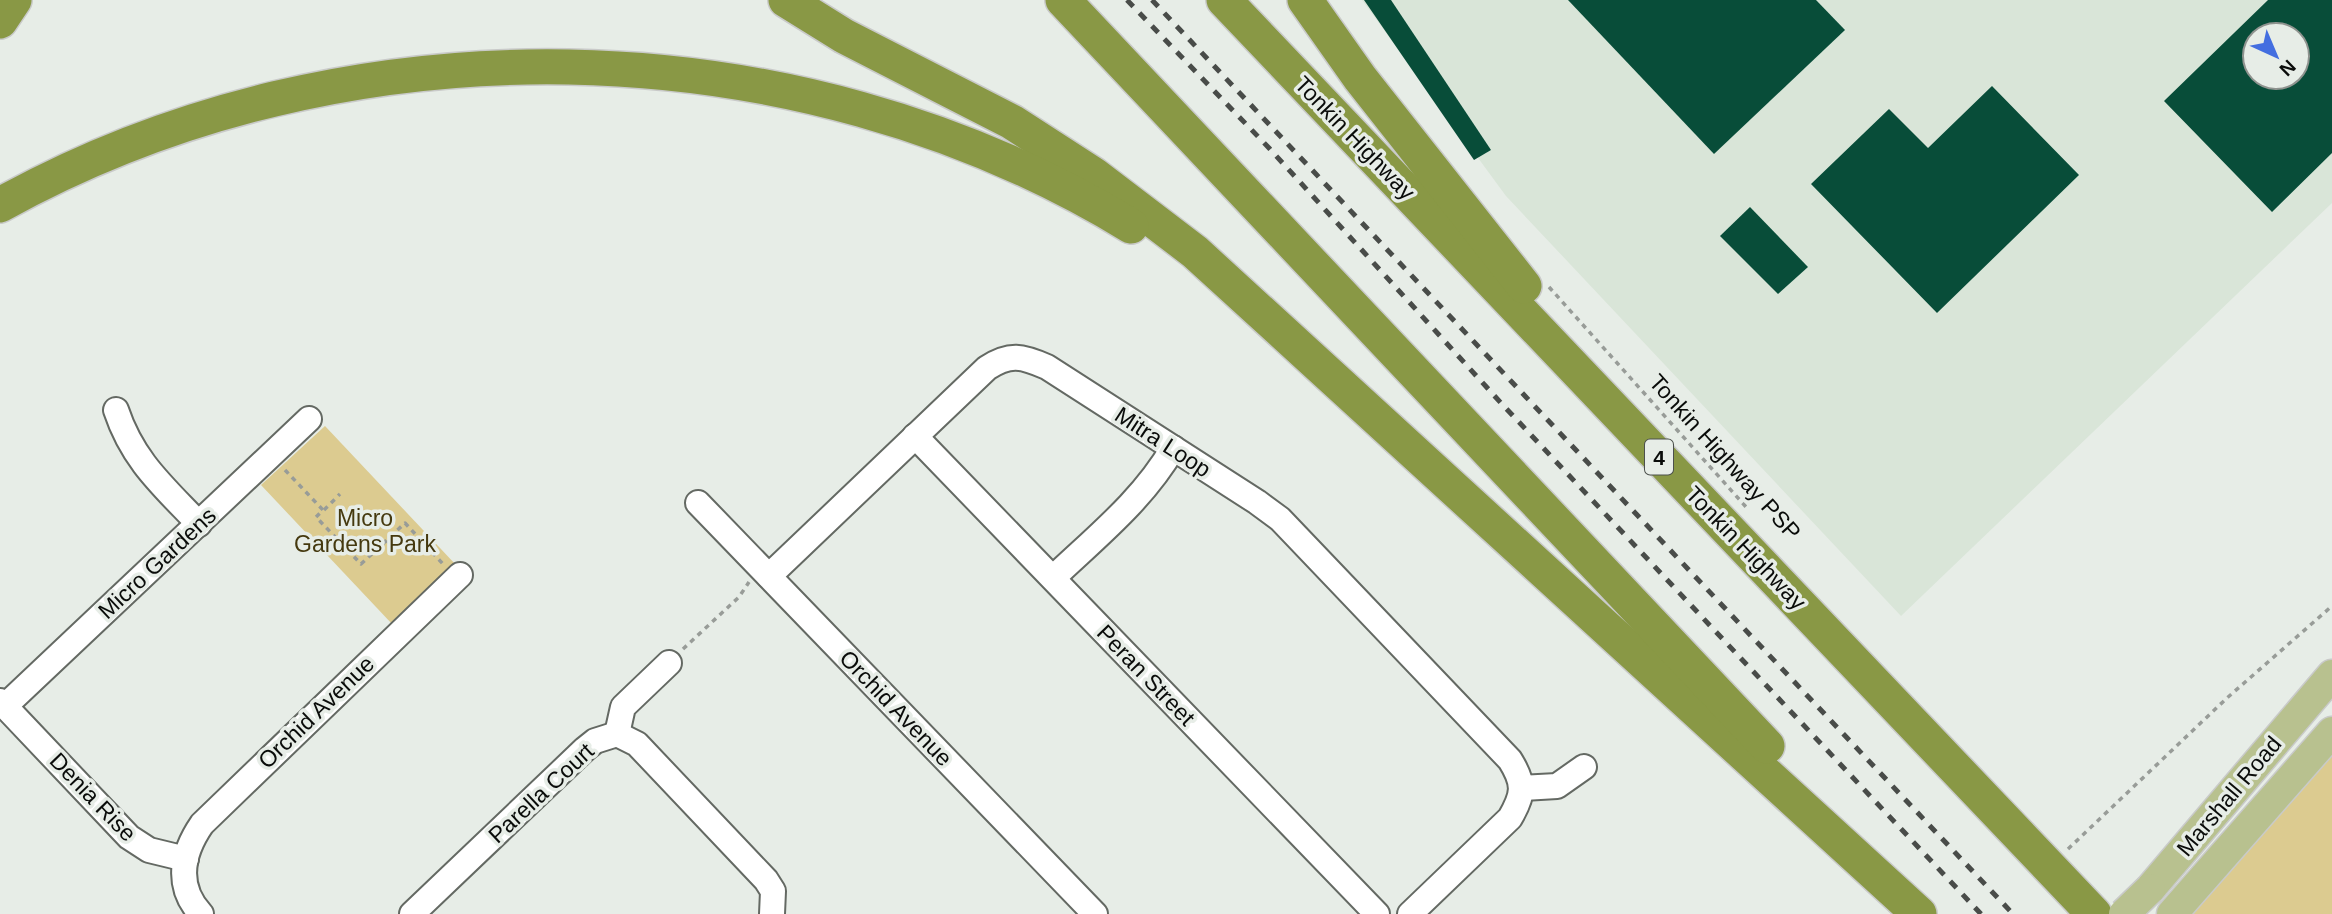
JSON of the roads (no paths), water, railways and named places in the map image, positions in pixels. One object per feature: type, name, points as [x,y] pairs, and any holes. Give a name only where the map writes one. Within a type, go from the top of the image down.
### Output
[{"type":"highway","points":[[0,21],[14,0]]},
{"type":"highway","points":[[786,0],[844,36],[1012,122],[1094,175],[1195,252],[1919,914]]},
{"type":"highway","points":[[1063,0],[1925,914]]},
{"type":"highway","name":"Tonkin Highway","points":[[1224,0],[2060,860],[2094,914]]},
{"type":"highway","points":[[1305,0],[1360,78],[1556,327],[2060,860]]},
{"type":"highway","points":[[0,205],[81,165],[147,138],[284,97],[425,73],[496,68],[639,70],[780,90],[850,107],[985,153],[1050,182],[1113,215],[1203,273],[1288,337]]},
{"type":"main road","name":"Marshall Road","points":[[2124,914],[2150,889],[2332,675]]},
{"type":"main road","name":"Marshall Road","points":[[2172,914],[2332,732]]},
{"type":"street","name":"Mitra Loop","points":[[764,571],[987,368],[1001,359],[1029,359],[1047,367],[1280,519],[1510,760],[1519,775],[1522,788]]},
{"type":"street","points":[[116,410],[124,435],[135,455],[199,524]]},
{"type":"street","name":"Micro Gardens","points":[[3,703],[199,524],[309,419]]},
{"type":"street","name":"Peran Street","points":[[915,436],[1377,914]]},
{"type":"street","points":[[1053,579],[1136,500],[1159,472],[1173,448]]},
{"type":"street","name":"Orchid Avenue","points":[[698,503],[1095,914]]},
{"type":"street","name":"Orchid Avenue","points":[[186,859],[192,838],[214,811],[459,576]]},
{"type":"street","points":[[617,734],[623,707],[669,663]]},
{"type":"street","name":"Denia Rise","points":[[3,703],[129,836],[149,850],[186,859]]},
{"type":"street","name":"Parella Court","points":[[412,914],[585,749],[595,741],[617,734],[637,744],[766,880],[773,891],[778,913]]},
{"type":"street","points":[[1410,914],[1510,818],[1519,803],[1522,788],[1557,786],[1584,767]]},
{"type":"street","points":[[186,859],[185,889],[201,914]]},
{"type":"railway","points":[[1127,0],[1269,148],[1501,403],[1981,914]]},
{"type":"railway","points":[[1152,0],[2013,914]]},
{"type":"park label","name":"Micro Gardens Park","points":[[365,531]]}]
